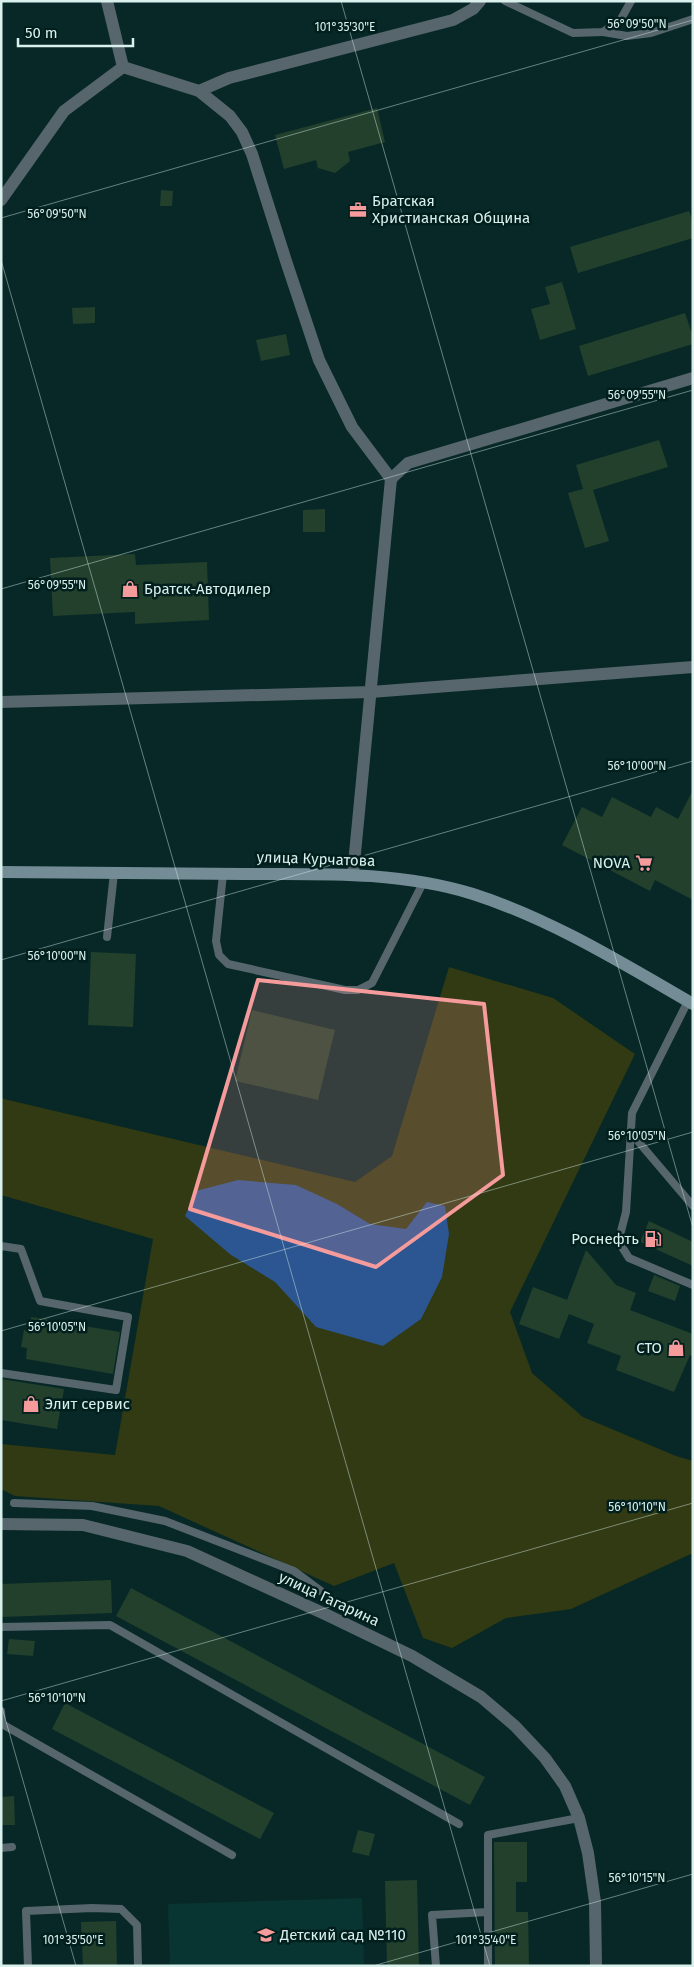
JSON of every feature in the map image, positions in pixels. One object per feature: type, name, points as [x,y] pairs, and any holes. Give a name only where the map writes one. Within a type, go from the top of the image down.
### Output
[{"type":"main road","name":"улица Курчатова","points":[[1,872],[353,874],[423,883],[472,894],[530,917],[612,956],[691,1002]]},
{"type":"street","points":[[107,1],[123,67]]},
{"type":"street","points":[[199,90],[229,78],[454,20],[473,9],[480,1]]},
{"type":"street","points":[[123,67],[199,90],[230,116],[242,132],[252,154],[319,360],[352,426],[391,479]]},
{"type":"street","points":[[1,200],[64,112],[123,67]]},
{"type":"street","points":[[353,874],[391,479],[408,463],[693,378]]},
{"type":"street","points":[[1,702],[371,692],[693,666]]},
{"type":"street","name":"улица Гагарина","points":[[1,1524],[82,1525],[187,1551],[412,1656],[481,1697],[515,1726],[545,1758],[565,1786],[578,1818],[588,1853],[595,1902],[596,1966]]},
{"type":"lane","points":[[505,1],[573,33],[603,32],[626,36],[651,33],[693,19]]},
{"type":"lane","points":[[603,32],[621,19],[631,1]]},
{"type":"lane","points":[[107,937],[114,873]]},
{"type":"lane","points":[[223,874],[216,941],[219,955],[228,964],[345,990],[358,990],[372,983],[423,883]]},
{"type":"lane","points":[[691,1002],[632,1113],[626,1212],[620,1235],[622,1247],[629,1258],[693,1285]]},
{"type":"lane","points":[[631,1133],[693,1206]]},
{"type":"lane","points":[[1,1246],[21,1249],[40,1301],[128,1317],[116,1390],[1,1373]]},
{"type":"lane","points":[[14,1503],[92,1506],[165,1521],[294,1571],[337,1603]]},
{"type":"lane","points":[[1,1627],[110,1625],[459,1824]]},
{"type":"lane","points":[[1,1711],[2,1724],[232,1855]]},
{"type":"lane","points":[[488,1966],[488,1835],[578,1818]]},
{"type":"lane","points":[[1,1848],[12,1847]]},
{"type":"lane","points":[[28,1966],[26,1911],[92,1908],[121,1909],[137,1924],[138,1966]]},
{"type":"lane","points":[[436,1966],[432,1915],[488,1912]]},
{"type":"highlighted area","points":[[258,980],[484,1004],[503,1175],[376,1267],[190,1209]]},
{"type":"shaded area","points":[[449,967],[553,998],[635,1054],[510,1312],[532,1373],[583,1417],[676,1456],[693,1461],[693,1553],[571,1609],[506,1618],[452,1648],[423,1638],[394,1563],[334,1586],[159,1506],[15,1496],[1,1489],[1,1444],[115,1455],[153,1239],[1,1195],[1,1096],[4,1099],[355,1182],[392,1156]]},
{"type":"shaded area","name":"Детский сад №110","points":[[362,1898],[364,1966],[170,1966],[168,1904]]},
{"type":"water","points":[[238,1180],[296,1185],[337,1204],[370,1224],[406,1229],[427,1202],[445,1206],[449,1234],[442,1277],[421,1319],[383,1346],[316,1327],[275,1282],[231,1255],[185,1216],[196,1191]]},
{"type":"building","points":[[377,108],[385,142],[348,152],[350,161],[335,173],[318,168],[316,160],[284,169],[275,135]]},
{"type":"building","points":[[161,190],[173,191],[172,206],[160,206]]},
{"type":"building","points":[[689,211],[693,222],[693,238],[578,273],[570,247]]},
{"type":"building","points":[[562,282],[576,329],[540,340],[531,309],[550,304],[545,287]]},
{"type":"building","points":[[95,307],[95,323],[73,324],[72,308]]},
{"type":"building","points":[[685,313],[693,337],[693,344],[588,376],[579,346]]},
{"type":"building","points":[[286,334],[290,355],[261,361],[256,340]]},
{"type":"building","points":[[659,440],[668,467],[593,490],[609,541],[585,548],[568,493],[583,489],[576,465]]},
{"type":"building","points":[[325,509],[325,532],[303,532],[303,510]]},
{"type":"building","name":"Братск-Автодилер","points":[[135,554],[136,565],[207,562],[209,620],[135,624],[135,612],[53,616],[50,558]]},
{"type":"building","name":"NOVA","points":[[693,790],[693,900],[655,880],[650,891],[562,845],[582,807],[602,817],[612,797],[651,817],[656,807],[678,819]]},
{"type":"building","points":[[91,952],[136,954],[133,1027],[88,1025]]},
{"type":"building","points":[[252,1010],[335,1030],[318,1100],[235,1081]]},
{"type":"building","points":[[649,1221],[693,1242],[693,1266],[640,1242]]},
{"type":"building","points":[[586,1250],[616,1285],[636,1293],[630,1310],[693,1334],[693,1356],[690,1355],[674,1392],[616,1370],[621,1356],[587,1343],[594,1324],[569,1314],[559,1339],[519,1324],[533,1287],[567,1300]]},
{"type":"building","points":[[654,1275],[680,1286],[675,1301],[648,1291]]},
{"type":"building","points":[[31,1317],[120,1332],[113,1374],[26,1359],[27,1348],[21,1347],[24,1330],[29,1331]]},
{"type":"building","name":"Элит сервис","points":[[1,1379],[64,1389],[57,1429],[1,1420]]},
{"type":"building","points":[[111,1580],[112,1613],[1,1617],[1,1584]]},
{"type":"building","points":[[131,1588],[485,1777],[470,1805],[116,1616]]},
{"type":"building","points":[[9,1639],[35,1641],[33,1656],[7,1654]]},
{"type":"building","points":[[65,1703],[274,1813],[260,1839],[52,1729]]},
{"type":"building","points":[[14,1796],[15,1825],[1,1825],[1,1797]]},
{"type":"building","points":[[358,1830],[375,1834],[369,1856],[352,1852]]},
{"type":"building","points":[[494,1842],[527,1842],[527,1882],[516,1882],[516,1912],[528,1912],[529,1966],[495,1966]]},
{"type":"building","points":[[417,1880],[419,1966],[387,1966],[385,1881]]},
{"type":"building","points":[[116,1921],[117,1966],[83,1966],[81,1922]]},
{"type":"place","name":"Братская Христианская Община","points":[[358,210]]},
{"type":"place","name":"Братск-Автодилер","points":[[130,589]]},
{"type":"place","name":"NOVA","points":[[644,863]]},
{"type":"place","name":"Роснефть","points":[[653,1239]]},
{"type":"place","name":"СТО","points":[[676,1348]]},
{"type":"place","name":"Элит сервис","points":[[31,1404]]},
{"type":"place","name":"Детский сад №110","points":[[266,1935]]}]
